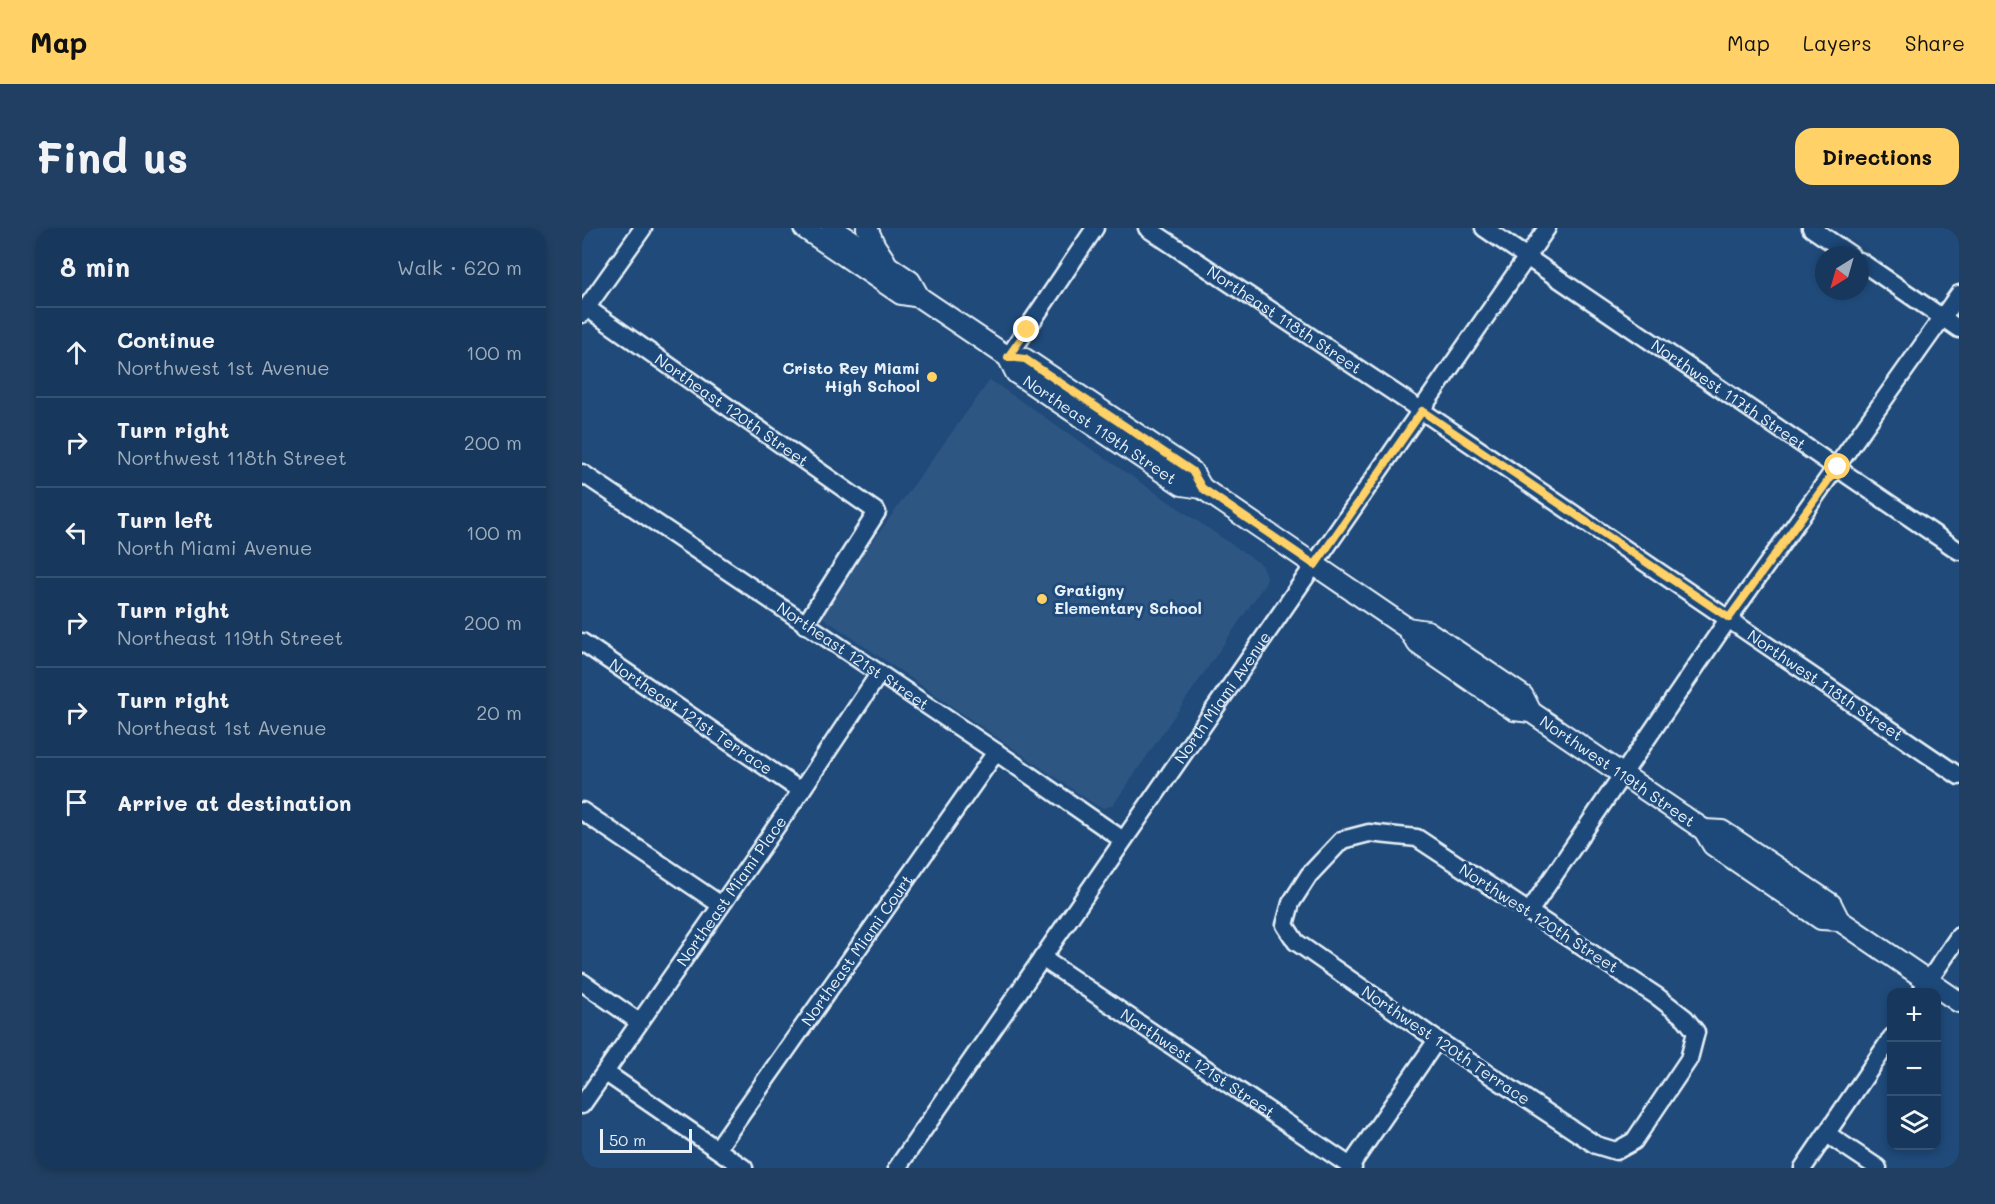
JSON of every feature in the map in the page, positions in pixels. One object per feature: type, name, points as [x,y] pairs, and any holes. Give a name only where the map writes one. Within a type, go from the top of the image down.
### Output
[{"type":"main road","name":"Northeast 119th Street","points":[[804,228],[901,294],[919,297],[1008,357],[1016,373],[1182,485],[1202,488],[1315,565]]},
{"type":"main road","name":"Northeast 119th Street","points":[[832,228],[910,281],[919,297]]},
{"type":"main road","points":[[867,228],[888,266]]},
{"type":"main road","name":"Northwest 119th Street","points":[[1315,565],[1407,628],[1427,632],[1523,696],[1531,712],[1704,830],[1713,845],[1821,919],[1839,920],[1924,987],[1959,1002]]},
{"type":"street","points":[[584,311],[643,228]]},
{"type":"street","points":[[1008,357],[1095,228]]},
{"type":"street","name":"Northeast 118th Street","points":[[1147,228],[1422,411]]},
{"type":"street","name":"Northwest 117th Street","points":[[1484,228],[1959,551]]},
{"type":"street","name":"North Miami Avenue","points":[[897,1168],[1422,411],[1546,228]]},
{"type":"street","points":[[1811,228],[1838,246]]},
{"type":"street","points":[[1869,267],[1959,329]]},
{"type":"street","points":[[1529,912],[1729,618],[1959,294]]},
{"type":"street","name":"Northeast 120th Street","points":[[584,311],[877,512],[805,625]]},
{"type":"street","name":"Northwest 118th Street","points":[[1422,411],[1959,776]]},
{"type":"street","name":"Northeast 121st Street","points":[[582,473],[1123,840]]},
{"type":"street","name":"Northeast 121st Terrace","points":[[582,642],[801,791]]},
{"type":"street","name":"Northeast Miami Place","points":[[582,1105],[801,791],[879,674]]},
{"type":"street","name":"Northeast Miami Court","points":[[717,1149],[996,752]]},
{"type":"street","points":[[582,811],[721,905]]},
{"type":"street","name":"Northwest 120th Street","points":[[1285,925],[1291,903],[1310,875],[1342,840],[1369,833],[1417,838],[1658,997],[1685,1018],[1696,1032],[1689,1059],[1634,1141],[1616,1151]]},
{"type":"street","name":"Northwest 120th Terrace","points":[[1285,925],[1296,942],[1437,1040],[1596,1145],[1616,1151]]},
{"type":"street","points":[[1924,987],[1959,936]]},
{"type":"street","name":"Northwest 121st Street","points":[[1042,958],[1351,1168]]},
{"type":"street","points":[[582,982],[639,1022]]},
{"type":"street","points":[[1351,1168],[1437,1040]]},
{"type":"street","points":[[1803,1168],[1889,1042]]},
{"type":"street","points":[[606,1073],[744,1168]]},
{"type":"street","points":[[1827,1134],[1878,1168]]},
{"type":"shaded area","name":"Gratigny Elementary School","points":[[990,380],[1262,565],[1267,576],[1265,584],[1116,801],[1104,808],[1097,806],[819,615]]},
{"type":"place","name":"Cristo Rey Miami High School","points":[[932,377]]},
{"type":"place","name":"Gratigny Elementary School","points":[[1042,599]]},
{"type":"route","points":[[1027,330],[1008,357],[1025,359],[1192,471],[1202,488],[1315,565],[1422,411],[1729,618],[1838,467]]}]
